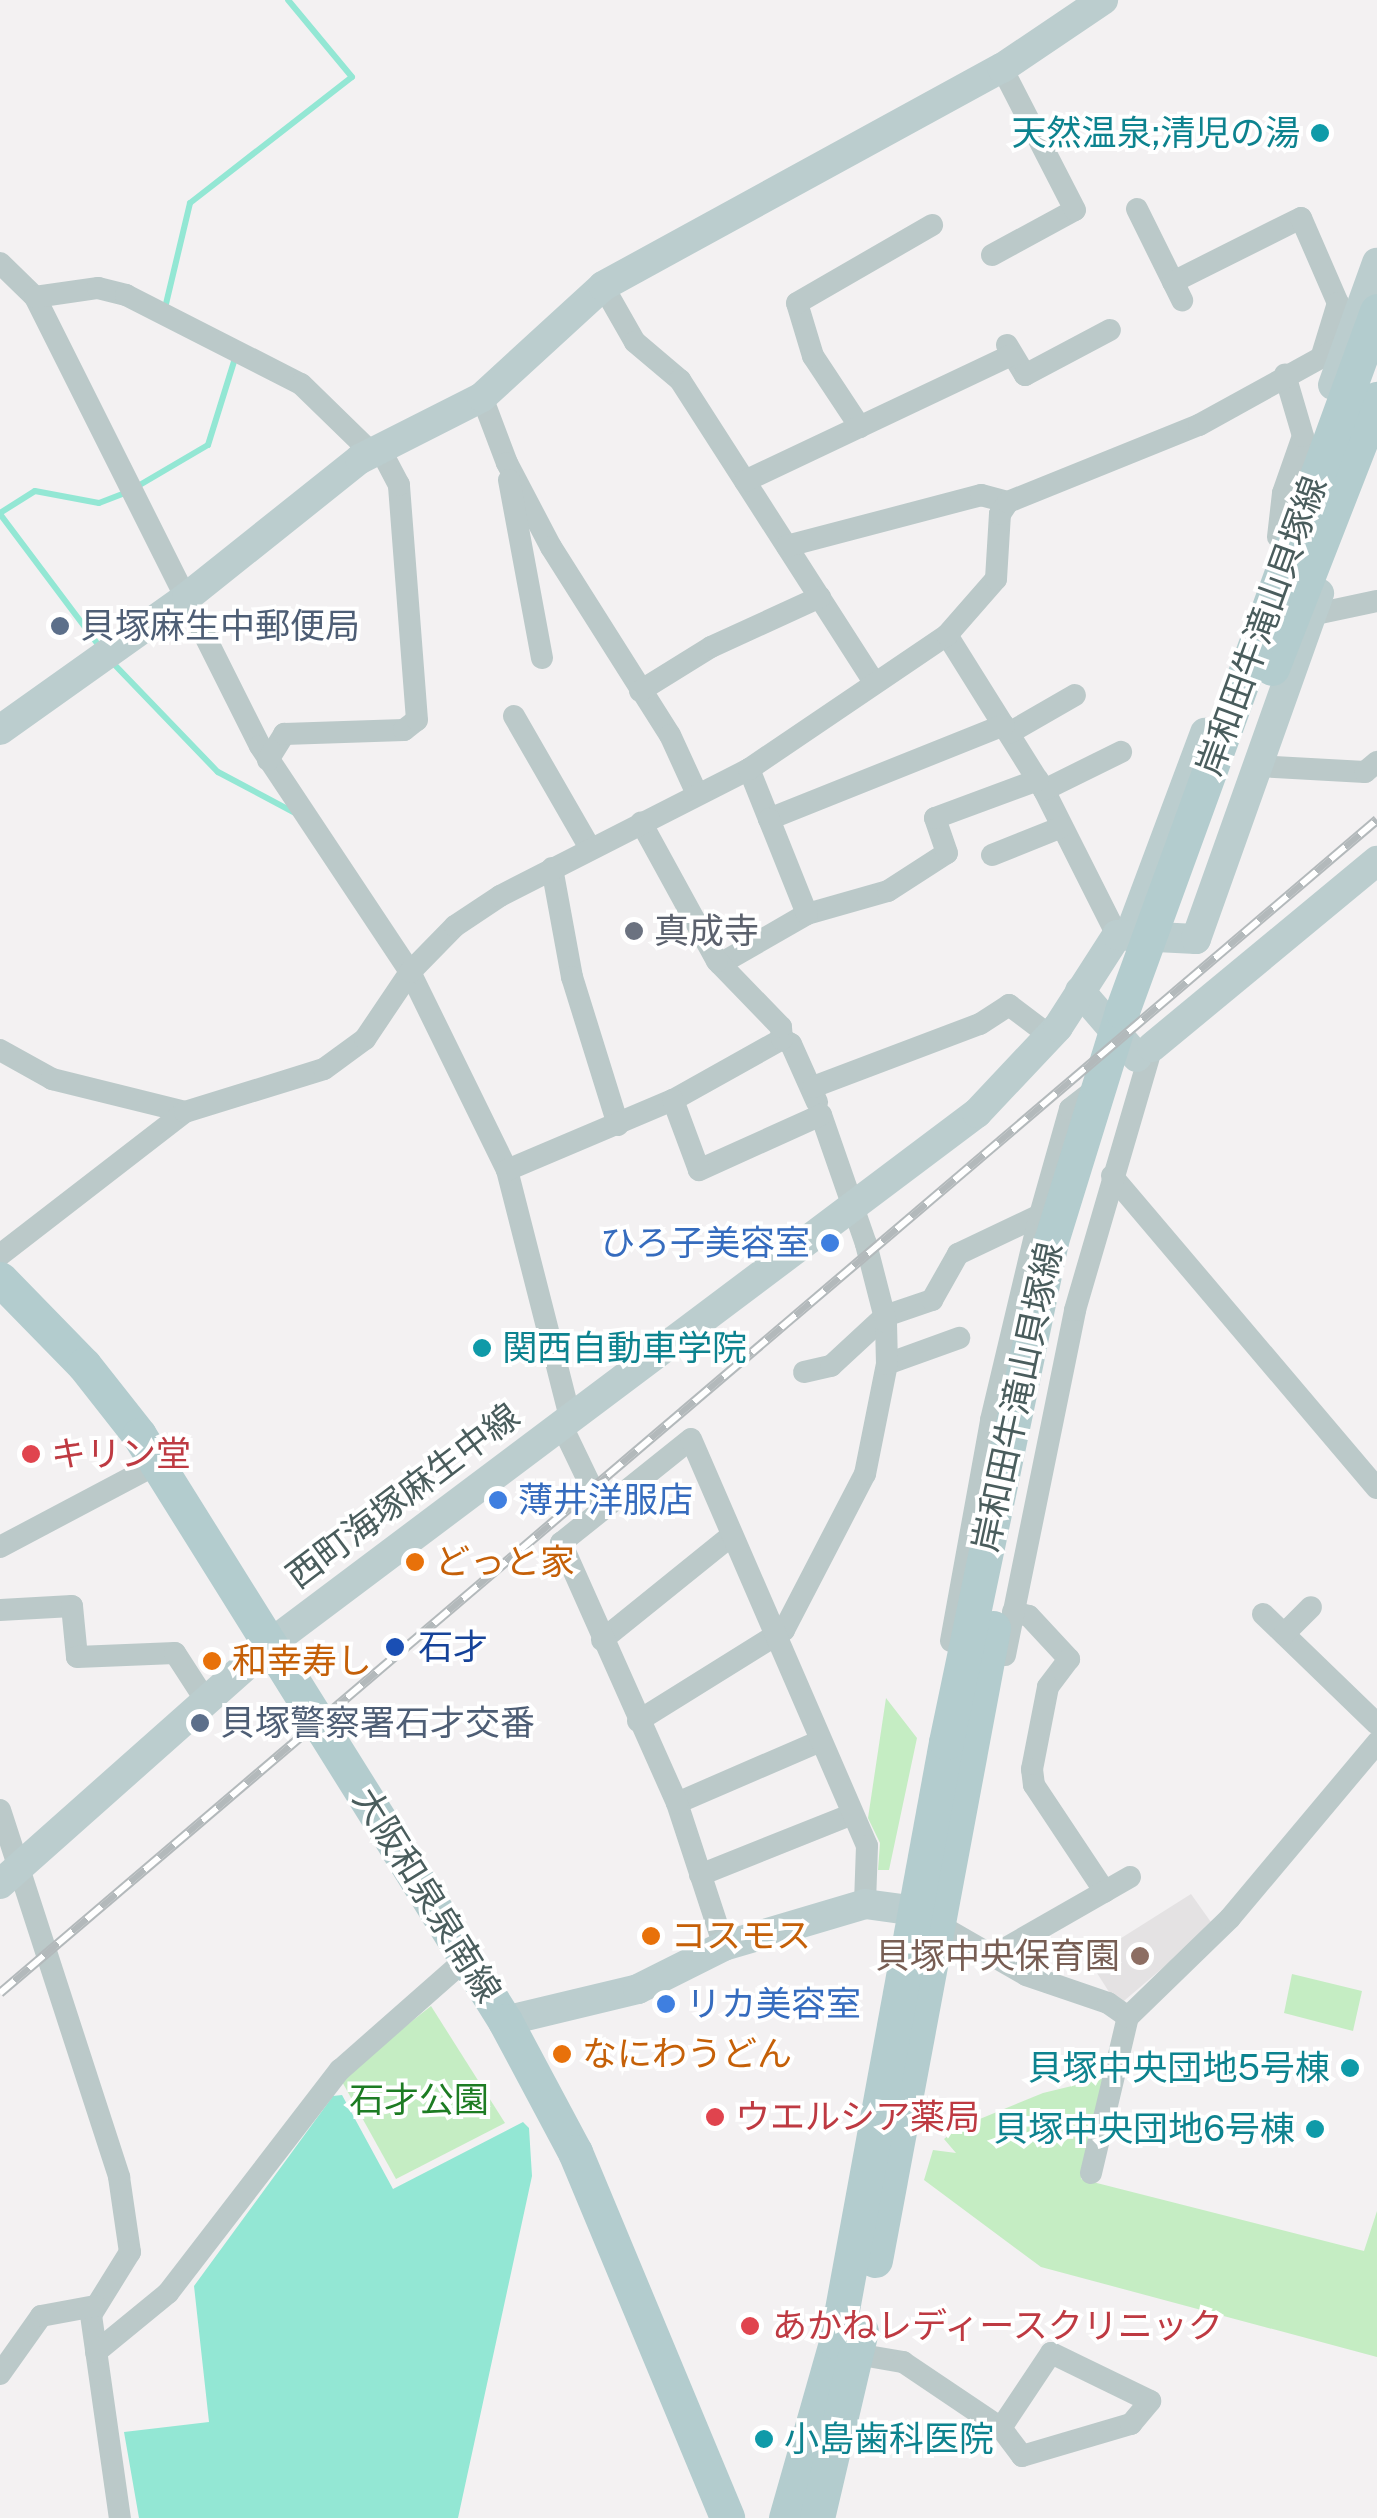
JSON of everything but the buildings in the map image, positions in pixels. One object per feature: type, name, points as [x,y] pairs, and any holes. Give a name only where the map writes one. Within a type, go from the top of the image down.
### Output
[{"type":"main road","name":"岸和田牛滝山貝塚線","points":[[817,2518],[856,2354],[928,1920],[930,1834],[1024,1409],[1106,1134],[1358,333]]},
{"type":"main road","name":"岸和田牛滝山貝塚線","points":[[1213,794],[1377,399]]},
{"type":"main road","name":"大阪和泉泉南線","points":[[0,1278],[84,1364],[157,1464],[505,2021],[575,2152],[718,2516]]},
{"type":"main road","name":"岸和田牛滝山貝塚線","points":[[786,2518],[836,2342],[982,1690],[1024,1409]]},
{"type":"street","points":[[0,730],[187,597],[376,451],[482,397],[602,286],[1002,68],[1102,0]]},
{"type":"street","points":[[992,256],[1075,210],[1002,68]]},
{"type":"street","points":[[0,1256],[186,1112],[324,1069],[366,1039],[410,972],[455,926],[552,868],[749,769],[947,635],[996,578],[1000,514],[1008,502],[1199,426],[1358,333],[1338,302],[1300,218],[1177,291],[1137,210]]},
{"type":"street","points":[[860,427],[813,356],[797,303],[932,225]]},
{"type":"street","points":[[0,263],[35,296],[268,760],[410,972],[508,1170],[566,1421],[602,1506]]},
{"type":"street","name":"西町海塚麻生中線","points":[[10,1874],[270,1644],[977,1112],[1050,1036],[1123,936],[1358,333],[1377,263]]},
{"type":"street","points":[[602,286],[634,342],[680,380],[874,682]]},
{"type":"street","points":[[35,296],[98,288],[126,295],[301,384],[376,451],[399,485],[416,720],[404,730],[284,734],[268,760]]},
{"type":"street","points":[[745,480],[860,427],[1009,348],[1025,375],[1110,330]]},
{"type":"street","points":[[1278,537],[1283,493],[1303,436],[1286,396],[1286,374]]},
{"type":"street","points":[[482,397],[506,463],[697,794]]},
{"type":"street","points":[[947,635],[1041,785],[1123,936],[1196,939],[1311,615],[1377,409]]},
{"type":"street","points":[[506,463],[520,565],[542,658]]},
{"type":"street","points":[[787,546],[982,494],[1008,502]]},
{"type":"street","points":[[640,691],[712,647],[820,597]]},
{"type":"street","points":[[1311,615],[1377,601]]},
{"type":"street","points":[[769,819],[1006,729],[1074,695]]},
{"type":"street","points":[[514,716],[590,848]]},
{"type":"street","points":[[720,964],[807,914],[888,890],[947,853],[934,818],[1041,785],[1122,752]]},
{"type":"street","points":[[1257,766],[1365,772],[1377,762]]},
{"type":"street","points":[[749,769],[807,914]]},
{"type":"street","points":[[638,1721],[776,1638],[858,1491],[886,1364],[885,1316],[813,1087],[782,1039],[781,1027],[720,964],[641,822]]},
{"type":"street","points":[[992,856],[1062,827]]},
{"type":"street","points":[[930,1834],[952,1634],[991,1420],[1040,1215],[1070,1110],[1377,862]]},
{"type":"street","points":[[552,868],[572,977],[618,1126]]},
{"type":"street","points":[[1080,991],[1144,1052]]},
{"type":"street","points":[[813,1087],[980,1024],[1009,1005],[1050,1036]]},
{"type":"street","points":[[508,1170],[673,1100],[782,1039]]},
{"type":"street","points":[[0,1050],[52,1079],[186,1112]]},
{"type":"street","points":[[982,1690],[1002,1667],[1074,1310],[1144,1052]]},
{"type":"street","points":[[673,1100],[699,1170],[821,1115]]},
{"type":"street","points":[[1059,1148],[1114,1170],[1377,1488]]},
{"type":"street","points":[[804,1372],[885,1316],[932,1300],[958,1254],[1040,1215]]},
{"type":"street","points":[[886,1364],[959,1338]]},
{"type":"street","points":[[724,1946],[678,1803],[561,1543],[602,1506],[692,1439],[866,1846],[865,1904]]},
{"type":"street","points":[[0,1547],[157,1464]]},
{"type":"street","points":[[602,1640],[732,1536]]},
{"type":"street","points":[[0,1610],[72,1606],[77,1657],[175,1653],[206,1701]]},
{"type":"street","points":[[1284,1634],[1310,1606]]},
{"type":"street","points":[[1013,1612],[1029,1616],[1070,1659],[1048,1687],[1032,1769],[1034,1785],[1105,1892]]},
{"type":"street","points":[[1263,1614],[1351,1683],[1377,1724]]},
{"type":"street","points":[[678,1803],[820,1742]]},
{"type":"street","points":[[1091,2173],[1128,2017],[1230,1918],[1319,1805],[1377,1742]]},
{"type":"street","points":[[0,1810],[10,1874],[119,2178],[130,2252],[95,2306],[96,2352],[120,2518]]},
{"type":"street","points":[[700,1875],[850,1815]]},
{"type":"street","points":[[992,1956],[1130,1877]]},
{"type":"street","points":[[505,2021],[638,1988],[724,1946],[865,1904],[928,1920],[992,1956],[1128,2017]]},
{"type":"street","points":[[96,2352],[179,2281],[340,2070],[466,1959]]},
{"type":"street","points":[[0,2374],[42,2316],[95,2306]]},
{"type":"street","points":[[856,2354],[902,2362],[1001,2428],[1022,2456],[1131,2424],[1150,2401],[1052,2354],[1001,2428]]},
{"type":"shaded area","points":[[1191,1894],[1213,1925],[1118,2006],[1088,1959]]},
{"type":"shaded area","points":[[342,2095],[393,2189],[523,2122],[529,2128],[532,2176],[458,2518],[139,2518],[124,2432],[209,2422],[194,2286],[333,2096]]},
{"type":"green space","points":[[886,1698],[917,1738],[889,1870],[878,1870],[880,1843],[868,1818]]},
{"type":"green space","points":[[1292,1974],[1362,1991],[1353,2031],[1284,2013]]},
{"type":"green space","name":"石才公園","points":[[431,2006],[505,2123],[396,2179],[340,2078]]},
{"type":"green space","points":[[1105,2078],[1081,2179],[1364,2251],[1377,2211],[1377,2357],[1041,2267],[924,2180],[933,2150],[956,2153],[944,2139],[958,2128],[1043,2093]]},
{"type":"waterway","points":[[165,308],[190,203],[352,77],[288,0]]},
{"type":"waterway","points":[[138,486],[208,445],[236,355]]},
{"type":"waterway","points":[[0,513],[35,491],[99,503],[122,494]]},
{"type":"waterway","points":[[0,514],[100,647]]},
{"type":"waterway","points":[[111,661],[218,772],[295,813]]},
{"type":"railway","points":[[0,1993],[1377,820]]},
{"type":"place","name":"天然温泉;清児の湯","points":[[1320,133]]},
{"type":"place","name":"貝塚麻生中郵便局","points":[[60,626]]},
{"type":"place","name":"真成寺","points":[[634,931]]},
{"type":"place","name":"ひろ子美容室","points":[[830,1243]]},
{"type":"place","name":"関西自動車学院","points":[[482,1348]]},
{"type":"place","name":"キリン堂","points":[[31,1454]]},
{"type":"place","name":"薄井洋服店","points":[[498,1500]]},
{"type":"place","name":"どっと家","points":[[415,1562]]},
{"type":"place","name":"石才","points":[[395,1647]]},
{"type":"place","name":"和幸寿し","points":[[212,1661]]},
{"type":"place","name":"貝塚警察署石才交番","points":[[200,1723]]},
{"type":"place","name":"コスモス","points":[[651,1936]]},
{"type":"place","name":"貝塚中央保育園","points":[[1140,1956]]},
{"type":"place","name":"リカ美容室","points":[[666,2004]]},
{"type":"place","name":"なにわうどん","points":[[562,2054]]},
{"type":"place","name":"貝塚中央団地5号棟","points":[[1350,2068]]},
{"type":"place","name":"ウエルシア薬局","points":[[715,2117]]},
{"type":"place","name":"貝塚中央団地6号棟","points":[[1315,2129]]},
{"type":"place","name":"あかねレディースクリニック","points":[[750,2326]]},
{"type":"place","name":"小島歯科医院","points":[[764,2439]]}]
